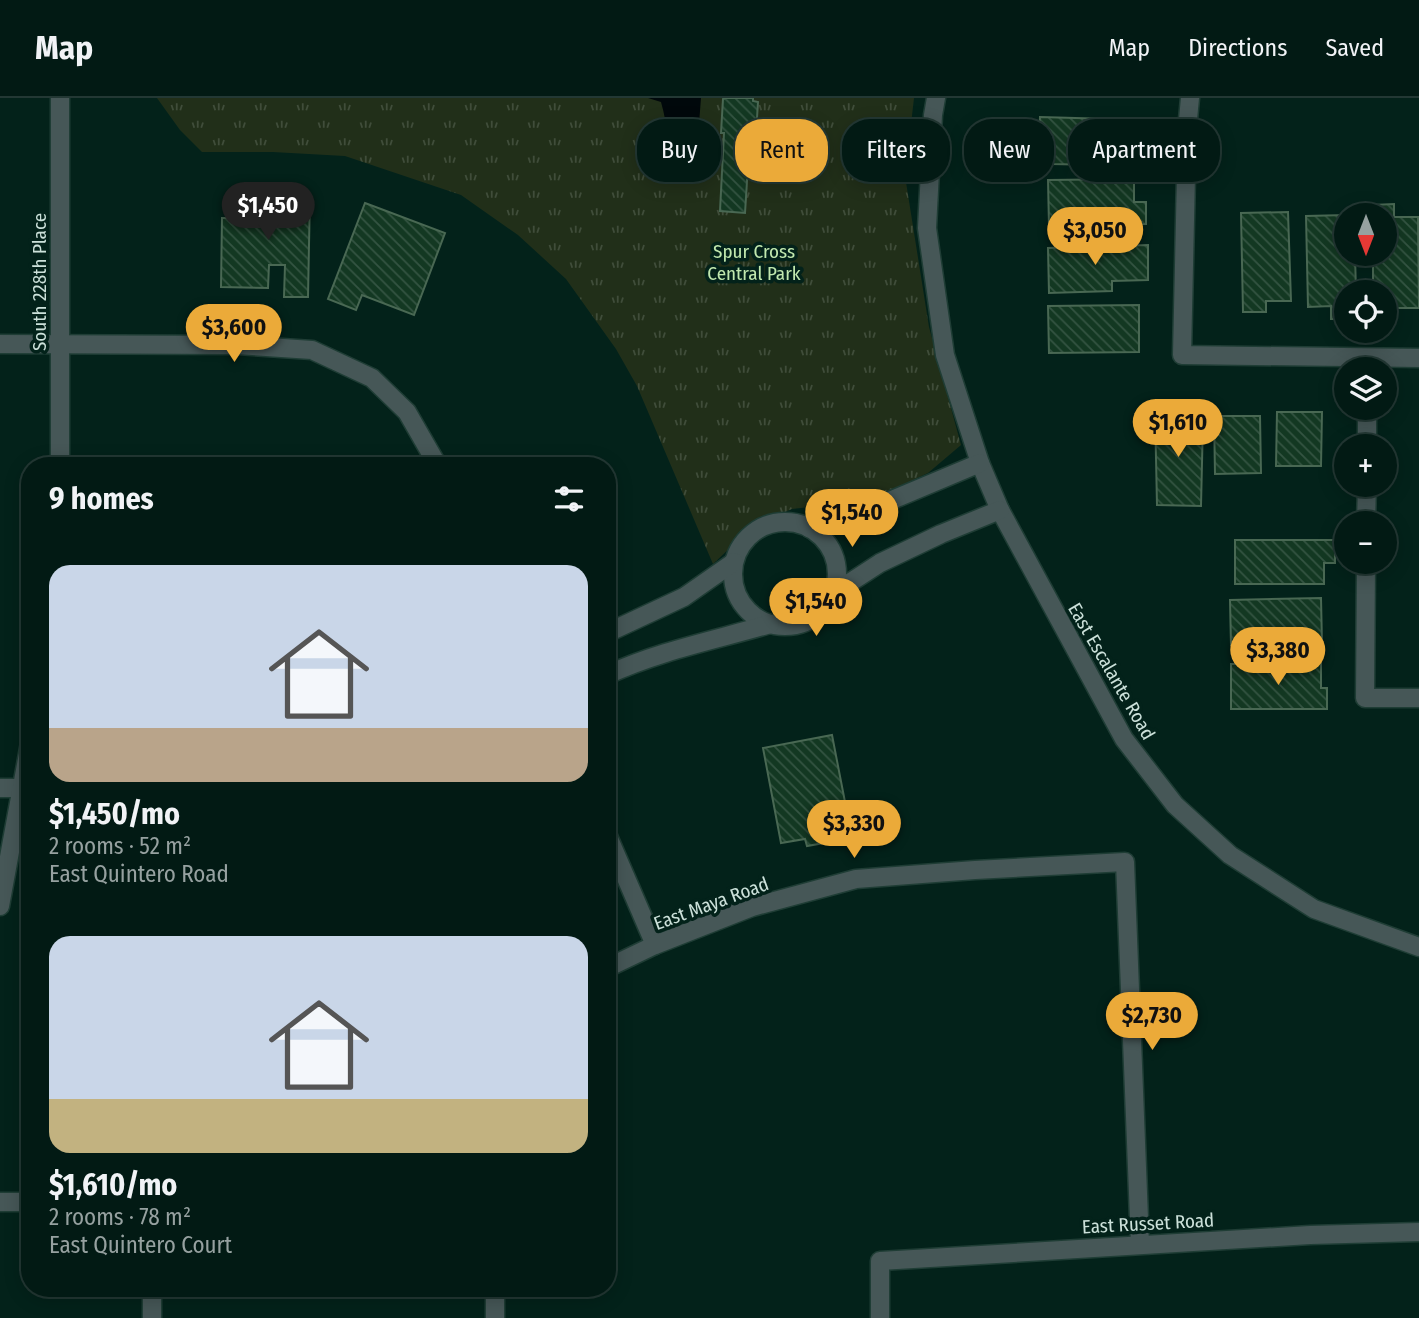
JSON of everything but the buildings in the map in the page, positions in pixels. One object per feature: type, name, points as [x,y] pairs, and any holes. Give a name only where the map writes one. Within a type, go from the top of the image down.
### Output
[{"type":"street","name":"South 228th Place","points":[[60,98],[60,457]]},
{"type":"street","name":"East Escalante Road","points":[[936,98],[927,228],[945,355],[980,463],[1000,510],[1124,740],[1175,805],[1230,855],[1314,909],[1419,947]]},
{"type":"street","points":[[1190,98],[1182,355],[1334,362]]},
{"type":"street","points":[[0,344],[237,345],[312,350],[372,378],[407,412],[433,457]]},
{"type":"street","points":[[1397,361],[1419,358]]},
{"type":"street","points":[[810,528],[849,518],[980,463]]},
{"type":"street","points":[[834,593],[880,563],[1000,510]]},
{"type":"street","points":[[616,672],[704,641],[770,624],[793,625],[815,617],[834,593],[837,578],[831,549],[810,528],[779,522],[750,535],[740,547],[732,578],[736,593],[744,607],[756,618],[770,624]]},
{"type":"street","points":[[616,628],[684,597],[734,562]]},
{"type":"street","points":[[1366,574],[1365,698],[1419,698]]},
{"type":"street","points":[[0,788],[21,788]]},
{"type":"street","points":[[0,906],[21,793]]},
{"type":"street","points":[[616,855],[655,945]]},
{"type":"street","name":"East Maya Road","points":[[616,964],[655,945],[752,908],[856,879],[1125,862],[1140,1244]]},
{"type":"street","points":[[0,1202],[21,1202]]},
{"type":"street","name":"East Russet Road","points":[[880,1318],[880,1261],[1140,1244],[1419,1232]]},
{"type":"street","points":[[152,1297],[152,1318]]},
{"type":"street","points":[[495,1297],[495,1318]]},
{"type":"green space","name":"Spur Cross Central Park","points":[[157,98],[914,98],[912,119],[842,119],[842,182],[906,182],[929,327],[961,445],[928,473],[870,500],[792,509],[753,526],[713,564],[637,386],[616,349],[566,279],[518,235],[461,195],[345,156],[202,152],[180,130]]},
{"type":"shaded area","points":[[648,98],[701,98],[699,119],[665,119],[661,102]]}]
